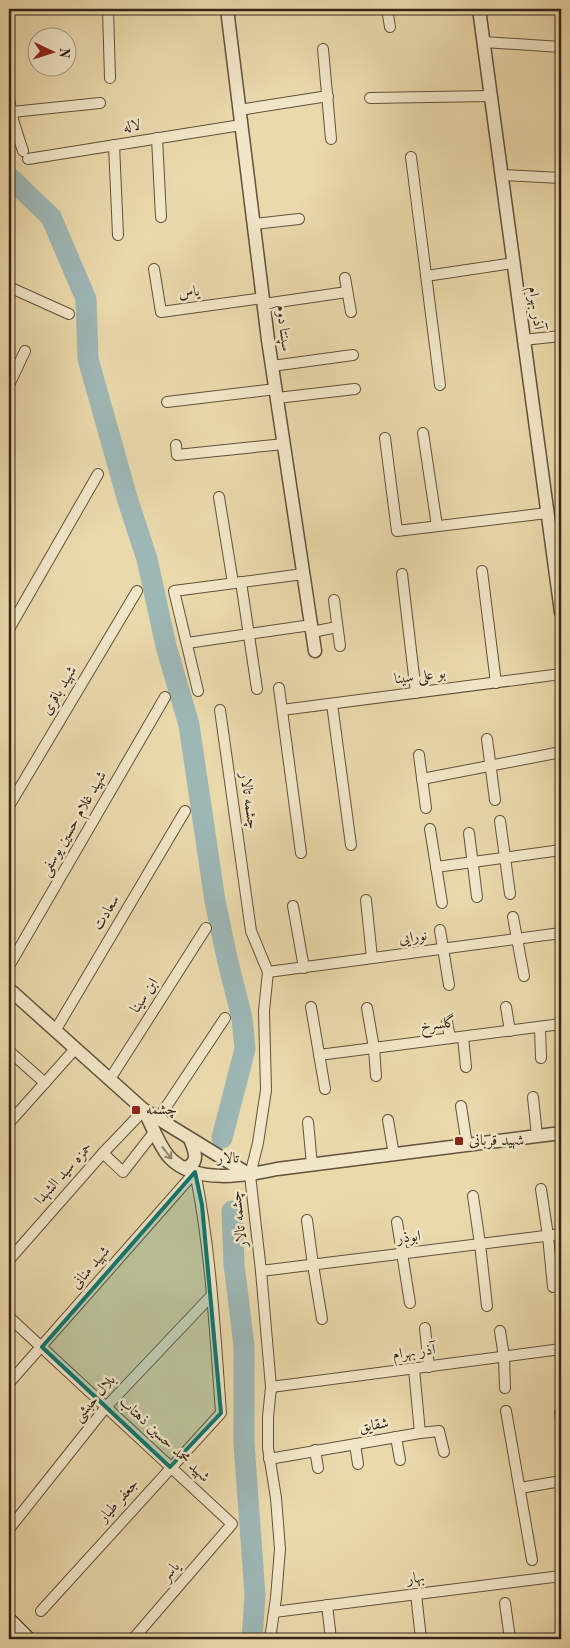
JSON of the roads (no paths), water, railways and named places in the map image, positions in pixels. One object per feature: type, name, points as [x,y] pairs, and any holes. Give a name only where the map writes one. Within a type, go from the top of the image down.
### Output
[{"type":"main road","points":[[9,1620],[28,1639]]},
{"type":"street","points":[[108,9],[110,78]]},
{"type":"street","name":"سپنتا دوم","points":[[227,9],[263,301],[315,651]]},
{"type":"street","points":[[387,9],[390,27]]},
{"type":"street","name":"آذر بهرام","points":[[479,9],[561,612]]},
{"type":"street","points":[[484,42],[561,47]]},
{"type":"street","points":[[323,49],[332,140]]},
{"type":"street","points":[[239,110],[328,96]]},
{"type":"street","points":[[370,98],[491,96]]},
{"type":"street","points":[[9,99],[12,112],[100,103]]},
{"type":"street","name":"لاله","points":[[12,112],[26,155],[114,145],[241,125]]},
{"type":"street","points":[[157,138],[161,217]]},
{"type":"street","points":[[114,145],[118,235]]},
{"type":"street","points":[[412,157],[440,385]]},
{"type":"street","points":[[501,175],[561,178]]},
{"type":"street","points":[[254,224],[299,219]]},
{"type":"street","points":[[426,276],[513,263]]},
{"type":"street","name":"یاس","points":[[154,270],[161,312],[263,301]]},
{"type":"street","points":[[345,278],[350,312]]},
{"type":"street","points":[[9,287],[69,314]]},
{"type":"street","points":[[263,301],[347,292]]},
{"type":"street","points":[[523,340],[561,336]]},
{"type":"street","points":[[9,385],[25,351]]},
{"type":"street","points":[[272,366],[353,355]]},
{"type":"street","points":[[168,402],[355,389]]},
{"type":"street","points":[[423,433],[437,526]]},
{"type":"street","points":[[385,438],[397,530],[547,513]]},
{"type":"street","points":[[176,445],[177,455],[284,444]]},
{"type":"street","points":[[9,629],[98,474]]},
{"type":"street","points":[[220,497],[248,634],[257,689]]},
{"type":"street","points":[[482,570],[496,683]]},
{"type":"street","points":[[198,691],[174,591],[303,574]]},
{"type":"street","points":[[402,574],[416,693]]},
{"type":"street","name":"شهید باقری","points":[[9,806],[137,591]]},
{"type":"street","points":[[334,600],[340,646]]},
{"type":"street","points":[[187,643],[248,634],[338,627]]},
{"type":"street","name":"بو علی سینا","points":[[282,710],[561,674]]},
{"type":"street","points":[[279,688],[301,853]]},
{"type":"street","name":"شهید غلام حسین یوسفی","points":[[9,966],[165,697]]},
{"type":"street","points":[[332,704],[350,845]]},
{"type":"street","name":"چشمه تالار","points":[[220,710],[251,931],[268,972],[264,1011],[266,1090],[258,1143],[250,1175],[271,1387],[268,1417],[268,1448],[276,1498],[280,1549],[270,1639]]},
{"type":"street","points":[[487,739],[495,800]]},
{"type":"street","points":[[422,780],[561,752]]},
{"type":"street","points":[[419,755],[426,808]]},
{"type":"street","name":"سعادت","points":[[55,1031],[184,811]]},
{"type":"street","points":[[500,821],[510,894]]},
{"type":"street","points":[[430,829],[442,903]]},
{"type":"street","points":[[468,833],[477,897]]},
{"type":"street","points":[[436,866],[561,850]]},
{"type":"street","points":[[366,900],[372,958]]},
{"type":"street","points":[[293,906],[304,968]]},
{"type":"street","points":[[513,917],[524,976]]},
{"type":"street","name":"ابن سینا","points":[[110,1080],[206,928]]},
{"type":"street","points":[[440,930],[449,985]]},
{"type":"street","name":"نورایی","points":[[268,972],[561,933]]},
{"type":"street","points":[[9,989],[144,1110],[157,1125],[162,1147],[170,1158],[190,1170]]},
{"type":"street","points":[[311,1007],[325,1089]]},
{"type":"street","points":[[506,1007],[510,1031]]},
{"type":"street","points":[[368,1008],[376,1076]]},
{"type":"street","points":[[103,1153],[123,1172],[157,1125],[225,1018]]},
{"type":"street","points":[[447,1022],[450,1038]]},
{"type":"street","name":"گلسرخ","points":[[319,1055],[561,1024]]},
{"type":"street","points":[[540,1027],[541,1058]]},
{"type":"street","points":[[463,1036],[466,1067]]},
{"type":"street","points":[[9,1123],[75,1048]]},
{"type":"street","points":[[9,1051],[45,1083]]},
{"type":"street","points":[[533,1097],[537,1136]]},
{"type":"street","points":[[461,1106],[467,1145]]},
{"type":"street","name":"حمزه سید الشهدا","points":[[9,1260],[103,1153],[144,1110]]},
{"type":"street","points":[[388,1120],[394,1155]]},
{"type":"street","points":[[308,1122],[312,1165]]},
{"type":"street","name":"تالار","points":[[157,1125],[190,1139],[250,1175]]},
{"type":"street","points":[[250,1175],[312,1165],[561,1133]]},
{"type":"street","points":[[190,1139],[196,1154],[195,1161],[190,1166],[190,1170],[202,1205],[212,1294]]},
{"type":"street","name":"تالار","points":[[190,1170],[227,1176],[250,1175]]},
{"type":"street","name":"شهید منانی","points":[[9,1383],[42,1347],[190,1170]]},
{"type":"street","points":[[541,1189],[553,1288]]},
{"type":"street","points":[[473,1196],[487,1306]]},
{"type":"street","points":[[307,1220],[322,1319]]},
{"type":"street","points":[[397,1222],[410,1303]]},
{"type":"street","name":"ابوذر","points":[[261,1271],[561,1234]]},
{"type":"street","name":"بلال حبشی","points":[[9,1529],[106,1407],[212,1294]]},
{"type":"street","name":"جعفر طیار","points":[[41,1611],[221,1413],[212,1294]]},
{"type":"street","name":"شهید محمد حسین ذهتاب","points":[[9,1317],[232,1524]]},
{"type":"street","points":[[425,1328],[429,1367]]},
{"type":"street","points":[[500,1331],[504,1357],[505,1388]]},
{"type":"street","name":"آذر بهرام","points":[[271,1387],[561,1349]]},
{"type":"street","points":[[414,1369],[420,1433]]},
{"type":"street","points":[[506,1412],[532,1560]]},
{"type":"street","name":"شقایق","points":[[269,1459],[439,1430],[444,1452]]},
{"type":"street","points":[[396,1437],[400,1460]]},
{"type":"street","points":[[355,1444],[358,1464]]},
{"type":"street","points":[[315,1450],[318,1468]]},
{"type":"street","points":[[520,1488],[561,1482]]},
{"type":"street","name":"یاسر","points":[[134,1639],[232,1524]]},
{"type":"street","name":"بهار","points":[[274,1612],[561,1576]]},
{"type":"street","points":[[416,1594],[421,1639]]},
{"type":"street","points":[[505,1603],[510,1639]]},
{"type":"street","points":[[327,1605],[331,1639]]},
{"type":"waterway","points":[[9,177],[51,217],[86,299],[88,359],[128,501],[147,559],[166,646],[189,725],[215,901],[242,1018],[245,1049],[222,1138]]},
{"type":"waterway","points":[[232,1211],[234,1264],[244,1346],[244,1443],[255,1595],[252,1639]]},
{"type":"place","name":"چشمه","points":[[136,1110]]},
{"type":"place","name":"شهید قربانی","points":[[459,1141]]}]
